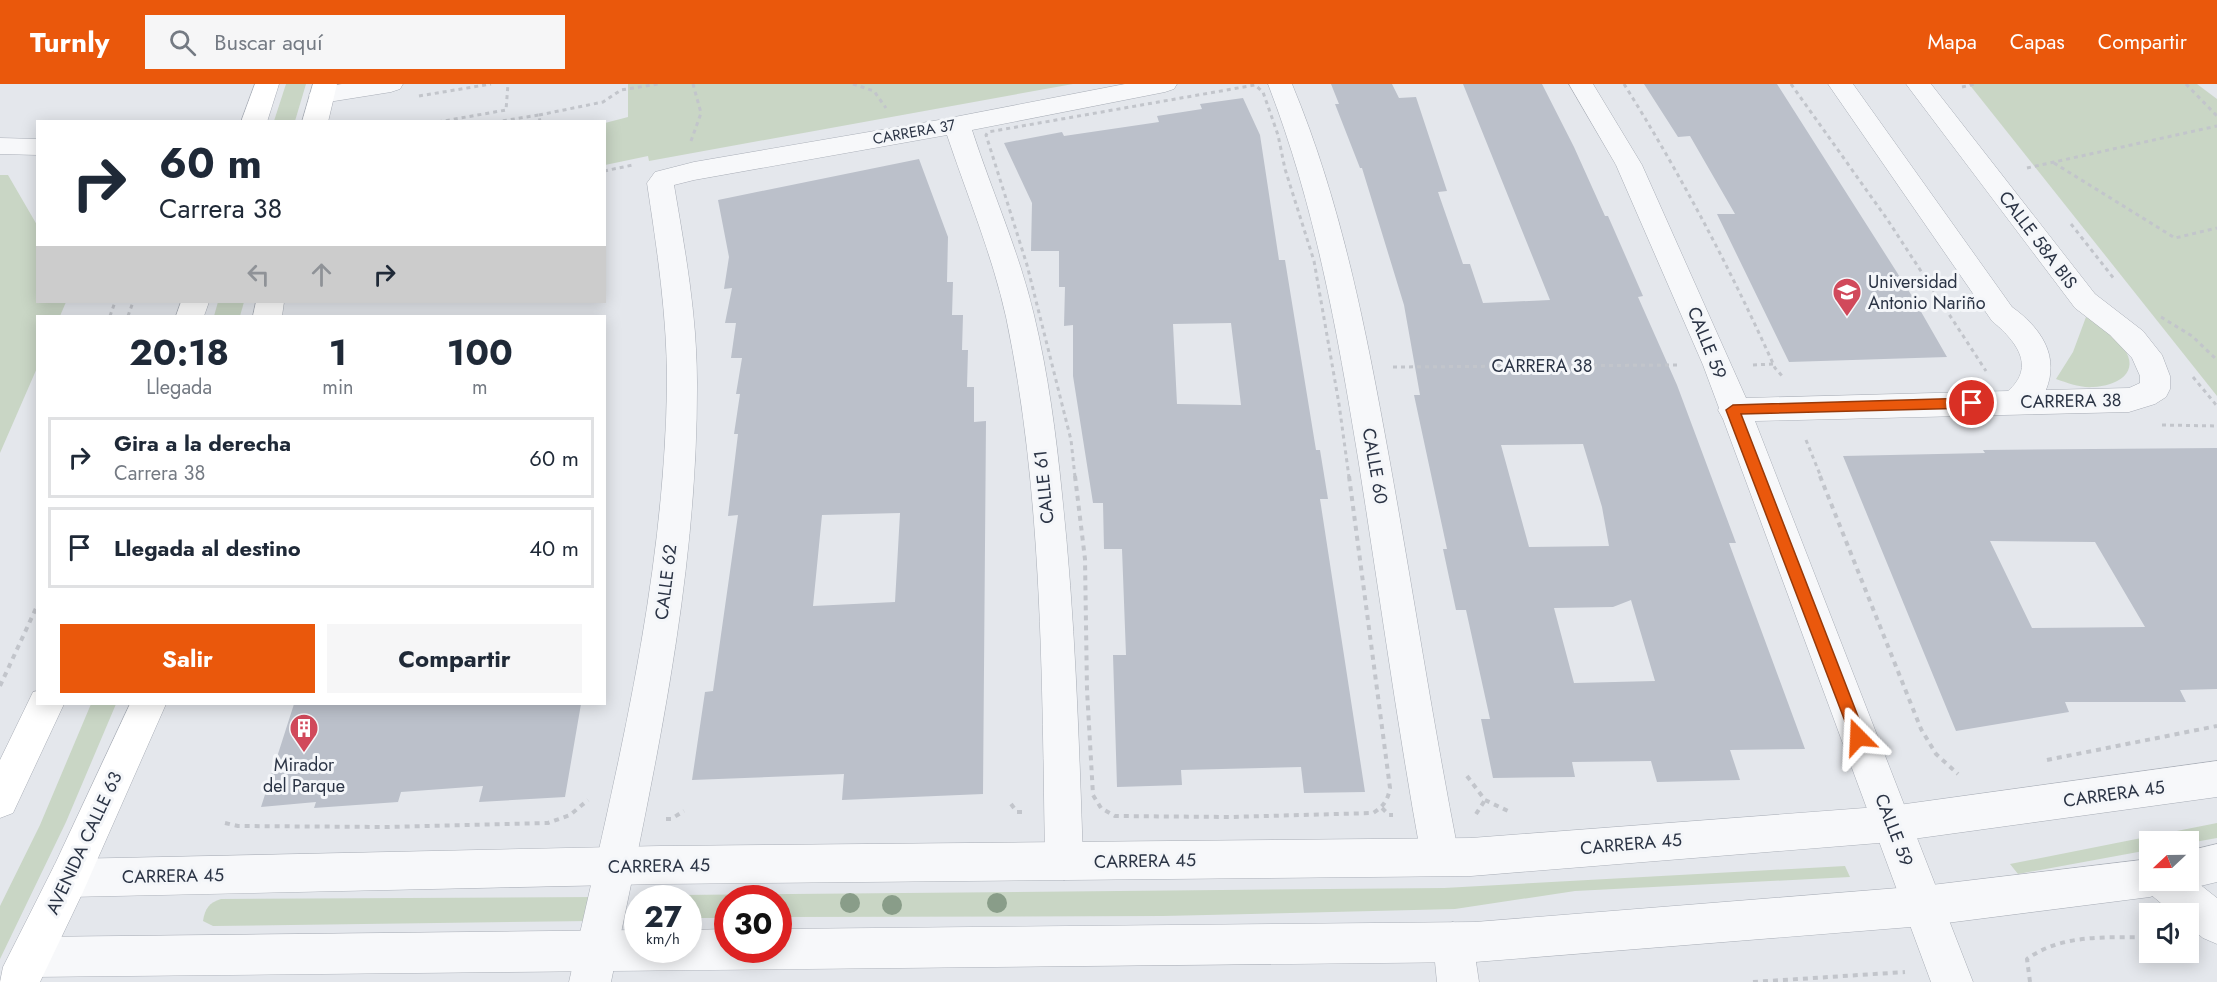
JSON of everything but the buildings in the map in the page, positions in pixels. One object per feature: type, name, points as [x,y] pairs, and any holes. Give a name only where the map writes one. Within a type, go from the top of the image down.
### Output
[{"type":"main road","points":[[255,120],[267,84]]},
{"type":"main road","points":[[315,120],[323,89]]},
{"type":"main road","points":[[0,800],[46,705]]},
{"type":"main road","name":"AVENIDA CALLE 63","points":[[24,970],[69,878],[148,705]]},
{"type":"street","points":[[323,89],[391,84]]},
{"type":"street","name":"CARRERA 37","points":[[666,171],[957,124],[1165,84]]},
{"type":"street","name":"CALLE 60","points":[[1280,84],[1311,166],[1339,271],[1358,358],[1440,856]]},
{"type":"street","name":"CALLE 59","points":[[1581,84],[1629,165],[1718,365],[1733,410],[1952,982]]},
{"type":"street","points":[[1840,84],[2002,314],[2019,327],[2034,346],[2037,369],[2032,388],[2016,402]]},
{"type":"street","name":"CALLE 58A BIS","points":[[1918,84],[2085,301],[2109,316],[2129,334],[2151,362],[2158,378],[2156,389]]},
{"type":"street","name":"CALLE 61","points":[[957,124],[1007,268],[1024,335],[1035,407],[1048,518],[1064,861]]},
{"type":"street","points":[[0,146],[36,147]]},
{"type":"street","name":"CALLE 62","points":[[593,966],[652,694],[677,482],[681,382],[674,253],[660,183],[666,171]]},
{"type":"street","name":"CARRERA 38","points":[[1733,410],[2129,400],[2144,396],[2156,389]]},
{"type":"street","name":"CARRERA 45","points":[[69,878],[614,867],[1471,857],[1892,824],[2217,779]]},
{"type":"street","points":[[2199,867],[2217,863]]},
{"type":"street","points":[[24,970],[593,966],[652,951],[1453,942],[1923,906],[2139,879]]},
{"type":"street","points":[[2177,891],[2217,924]]},
{"type":"street","points":[[1453,942],[1458,982]]},
{"type":"path","points":[[449,120],[506,110],[508,84]]},
{"type":"path","points":[[508,120],[603,102],[621,90],[658,84]]},
{"type":"path","points":[[606,171],[666,171],[690,148],[701,113],[693,84]]},
{"type":"path","points":[[1624,84],[1667,151],[1708,229],[1775,368],[1785,378]]},
{"type":"path","points":[[1791,84],[1887,219],[1987,373]]},
{"type":"path","points":[[1961,85],[1975,84]]},
{"type":"path","points":[[2186,84],[2217,116]]},
{"type":"path","points":[[1255,85],[1263,92],[1278,135],[1285,169],[1314,261],[1339,405],[1379,691],[1390,788],[1389,798],[1382,808],[1373,813],[1230,817],[1115,816],[1101,808],[1093,795],[1087,690],[1085,559],[1071,440],[1016,225],[988,150],[986,135],[988,132],[1052,120],[1255,85]]},
{"type":"path","points":[[1961,85],[1969,96]]},
{"type":"path","points":[[539,115],[540,120]]},
{"type":"path","points":[[2027,168],[2217,126]]},
{"type":"path","points":[[2020,159],[2034,177]]},
{"type":"path","points":[[2053,163],[2175,238],[2217,228]]},
{"type":"path","points":[[2070,223],[2120,286]]},
{"type":"path","points":[[2155,313],[2192,336],[2217,360]]},
{"type":"path","name":"CARRERA 38","points":[[1386,367],[1692,365]]},
{"type":"path","points":[[2187,370],[2217,406]]},
{"type":"path","points":[[2154,425],[2217,426]]},
{"type":"path","points":[[1810,433],[1806,440],[1809,449],[1921,729],[1928,744],[1946,766],[1963,777]]},
{"type":"path","points":[[0,686],[36,608]]},
{"type":"path","points":[[2036,763],[2217,726]]},
{"type":"path","points":[[225,823],[238,826],[386,827],[548,823],[565,819],[580,809],[592,795]]},
{"type":"path","points":[[1005,811],[1017,797]]},
{"type":"path","points":[[1485,800],[1501,810],[1518,814]]},
{"type":"path","points":[[681,806],[691,815]]},
{"type":"path","points":[[2030,982],[2027,959],[2038,949],[2065,940],[2139,937]]},
{"type":"path","points":[[1753,982],[1905,972],[1911,975]]},
{"type":"green space","points":[[286,84],[306,84],[295,120],[274,120]]},
{"type":"green space","points":[[628,84],[1073,84],[649,161],[648,156],[606,165],[606,123],[628,117]]},
{"type":"green space","points":[[1969,84],[2197,84],[2217,99],[2217,396]]},
{"type":"green space","points":[[0,175],[8,175],[36,223],[36,303],[66,303],[60,315],[36,315],[36,370],[0,453]]},
{"type":"green space","points":[[218,303],[244,303],[240,315],[214,315]]},
{"type":"green space","points":[[2086,317],[2115,338],[2128,356],[2130,364],[2128,371],[2118,381],[2102,386],[2083,387],[2056,379],[2073,352]]},
{"type":"green space","points":[[91,705],[116,705],[66,822],[0,959],[0,906],[40,825]]},
{"type":"green space","points":[[2217,823],[2217,838],[2199,841],[2199,831],[2177,831]]},
{"type":"green space","points":[[2139,838],[2139,852],[2018,874],[2010,864]]},
{"type":"green space","points":[[1845,866],[1850,877],[1575,891],[1455,909],[1163,916],[792,917],[792,894],[1444,888]]},
{"type":"green space","points":[[702,895],[714,895],[714,918],[702,918]]},
{"type":"green space","points":[[596,897],[590,921],[213,926],[203,921],[208,907],[221,899]]},
{"type":"place","name":"Universidad Antonio Nariño","points":[[1847,318]]},
{"type":"place","name":"Mirador del Parque","points":[[304,754]]},
{"type":"route","points":[[1858,737],[1733,410],[1972,403]]}]
